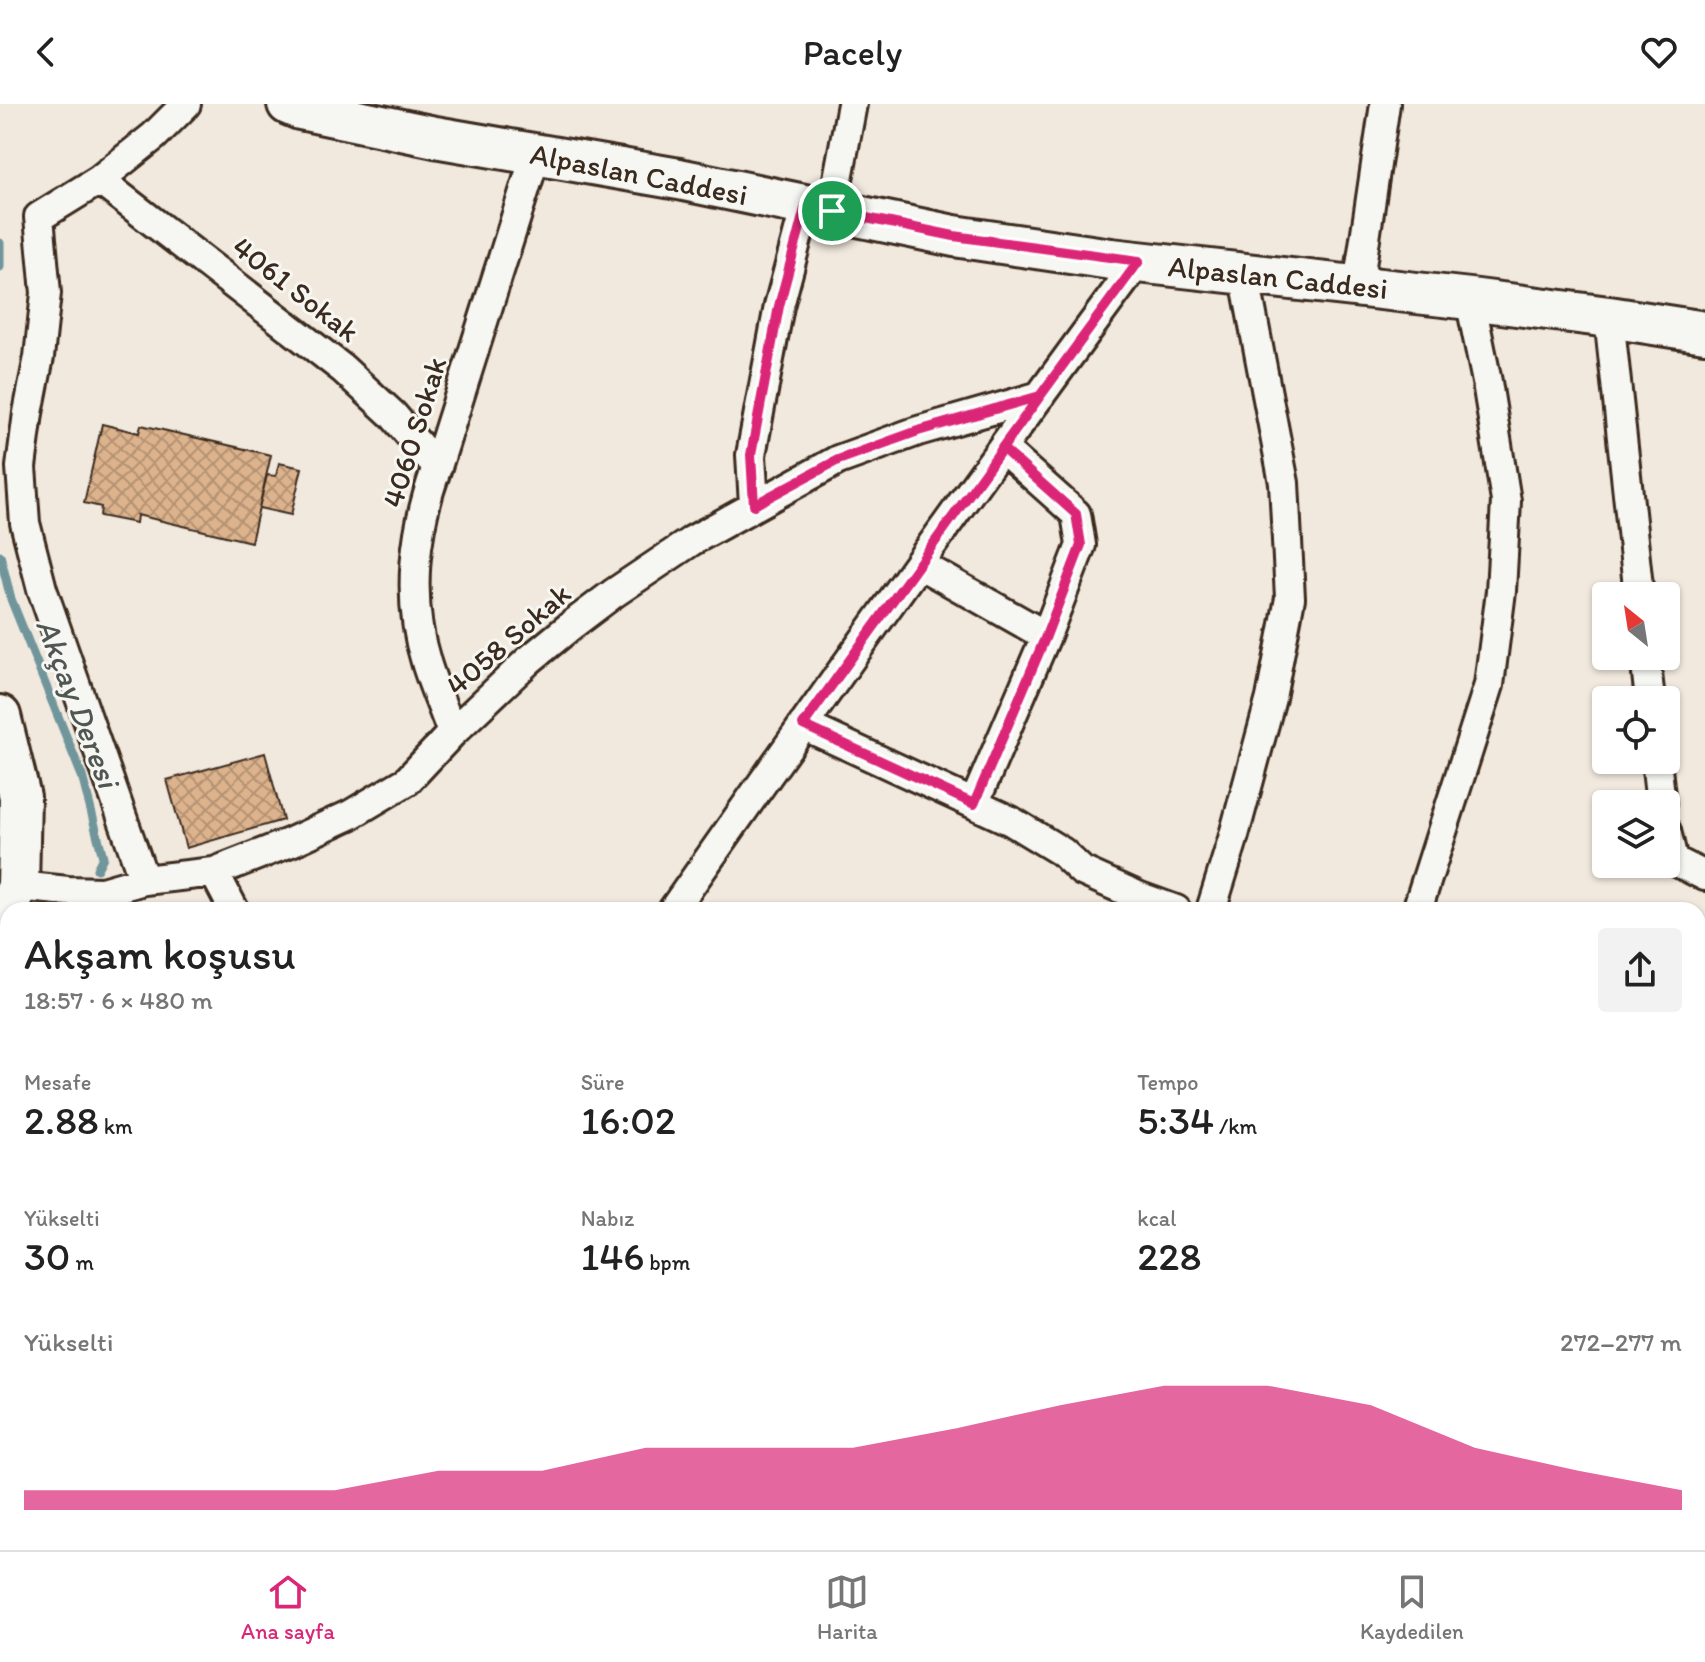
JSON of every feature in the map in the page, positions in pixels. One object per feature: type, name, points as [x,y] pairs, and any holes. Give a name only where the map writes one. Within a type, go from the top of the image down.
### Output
[{"type":"street","points":[[144,880],[42,589],[25,523],[21,467],[46,293],[39,217],[99,180],[154,136],[186,104]]},
{"type":"street","name":"Alpaslan Caddesi","points":[[288,104],[405,131],[679,179],[954,236],[1470,299],[1705,332]]},
{"type":"street","points":[[754,505],[751,455],[779,306],[819,208],[852,104]]},
{"type":"street","points":[[1358,286],[1385,104]]},
{"type":"street","name":"4060 Sokak","points":[[452,733],[425,661],[415,612],[415,550],[426,496],[536,154]]},
{"type":"street","name":"4061 Sokak","points":[[99,180],[343,369],[393,415],[437,467]]},
{"type":"street","points":[[679,902],[1139,261]]},
{"type":"street","points":[[1213,902],[1271,698],[1290,598],[1284,483],[1244,273]]},
{"type":"street","points":[[1420,902],[1489,685],[1501,591],[1506,501],[1470,299]]},
{"type":"street","points":[[1609,317],[1637,582]]},
{"type":"street","name":"4058 Sokak","points":[[18,886],[68,891],[100,901],[144,880],[214,872],[291,842],[362,808],[407,781],[529,660],[614,593],[693,540],[838,460],[918,431],[1040,396]]},
{"type":"street","points":[[974,804],[1081,545],[1076,514],[1002,448]]},
{"type":"street","points":[[919,564],[1046,636]]},
{"type":"street","points":[[0,716],[18,886],[11,902]]},
{"type":"street","points":[[803,725],[1011,821],[1062,852],[1082,871],[1154,902]]},
{"type":"street","points":[[1680,864],[1705,876]]},
{"type":"street","points":[[214,872],[230,902]]},
{"type":"building","points":[[102,424],[139,433],[141,425],[271,455],[251,542],[137,515],[136,523],[100,516],[101,507],[84,503]]},
{"type":"building","points":[[279,463],[302,468],[291,515],[259,508],[267,475],[276,476]]},
{"type":"building","points":[[265,753],[283,820],[186,848],[167,780]]},
{"type":"waterway","name":"Akçay Deresi","points":[[0,243],[0,267]]},
{"type":"waterway","name":"Akçay Deresi","points":[[0,555],[11,599],[82,776],[103,857],[97,869]]},
{"type":"route","points":[[832,211],[806,205],[779,306],[751,455],[754,505],[838,460],[918,431],[1040,396],[1002,448],[1048,488],[1076,514],[1081,545],[974,804],[803,725],[1040,396],[1139,261],[954,236],[832,211]]}]
